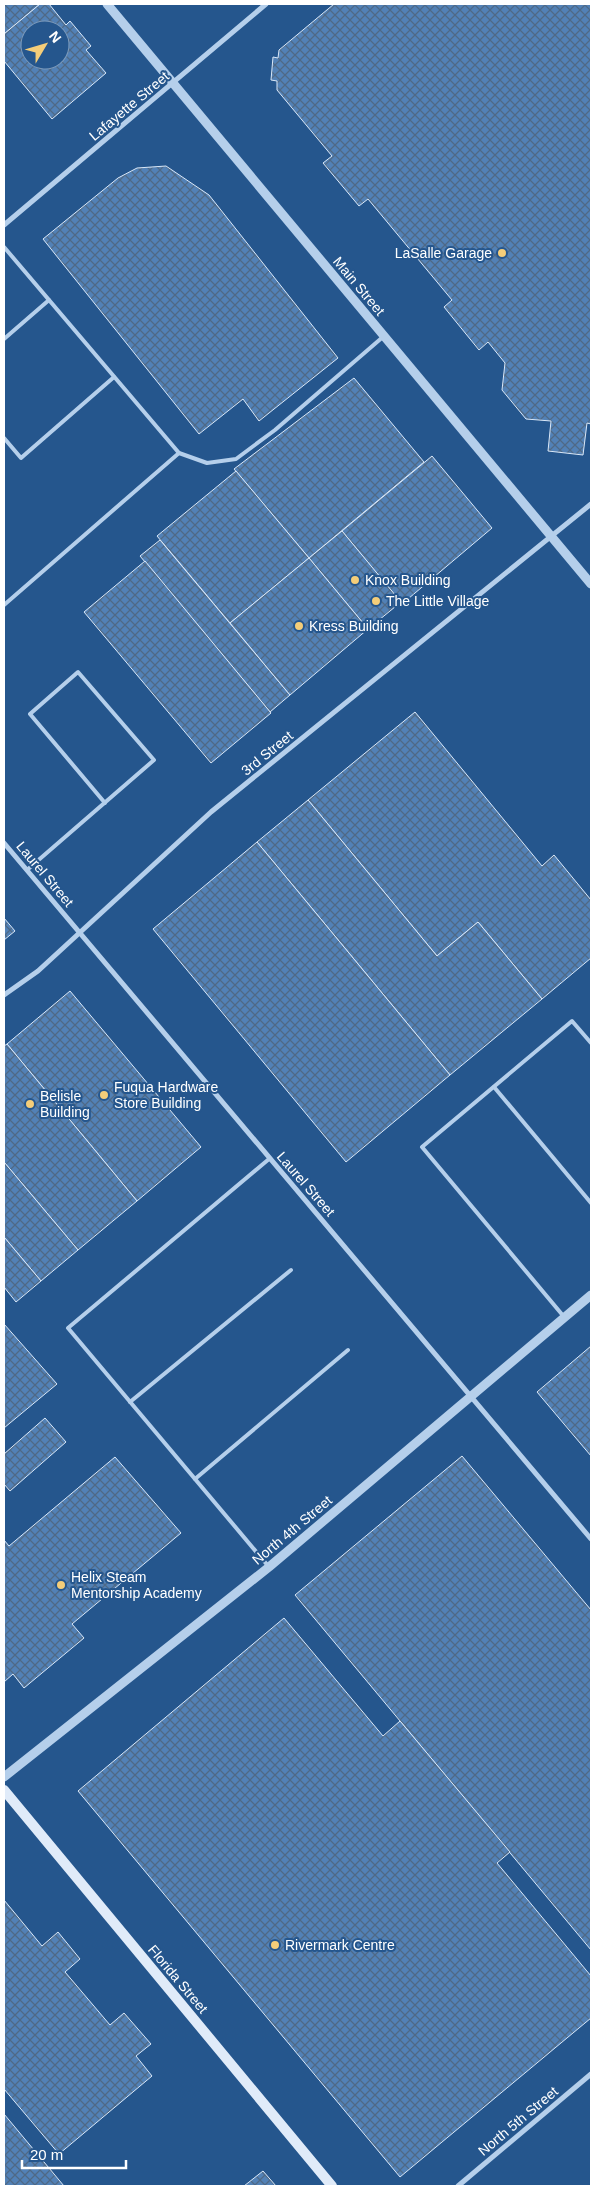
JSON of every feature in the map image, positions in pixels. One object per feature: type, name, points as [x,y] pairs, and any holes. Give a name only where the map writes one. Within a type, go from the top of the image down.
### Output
[{"type":"main road","name":"Florida Street","points":[[4,1790],[332,2186]]},
{"type":"street","name":"Main Street","points":[[107,4],[591,584]]},
{"type":"street","name":"Lafayette Street","points":[[4,225],[266,4]]},
{"type":"street","name":"3rd Street","points":[[4,995],[38,971],[211,812],[552,538],[591,504]]},
{"type":"street","name":"Laurel Street","points":[[4,843],[591,1539]]},
{"type":"street","name":"North 4th Street","points":[[4,1777],[269,1567],[591,1295]]},
{"type":"street","name":"North 5th Street","points":[[458,2186],[591,2074]]},
{"type":"lane","points":[[4,247],[179,454],[207,463],[236,459],[275,430],[384,336]]},
{"type":"lane","points":[[4,339],[49,300]]},
{"type":"lane","points":[[4,438],[21,458],[114,377]]},
{"type":"lane","points":[[4,605],[179,454]]},
{"type":"lane","points":[[27,870],[105,803],[154,760],[78,672],[30,714],[105,803]]},
{"type":"lane","points":[[565,1318],[422,1147],[572,1022],[591,1044]]},
{"type":"lane","points":[[494,1087],[591,1203]]},
{"type":"lane","points":[[269,1159],[68,1328],[269,1567]]},
{"type":"lane","points":[[130,1402],[291,1270]]},
{"type":"lane","points":[[195,1479],[348,1350]]},
{"type":"building","points":[[4,4],[40,4],[20,20],[4,34]]},
{"type":"building","points":[[40,4],[49,4],[62,20],[21,20]]},
{"type":"building","name":"LaSalle Garage","points":[[334,4],[591,4],[591,424],[587,423],[583,455],[548,451],[551,421],[526,419],[502,390],[505,363],[488,342],[479,350],[444,307],[452,300],[368,199],[359,206],[323,163],[332,156],[277,90],[277,81],[271,80],[273,57],[278,58],[279,50]]},
{"type":"building","points":[[20,21],[20,70],[70,70],[70,21],[91,46],[86,50],[106,73],[52,119],[4,61],[4,34]]},
{"type":"building","points":[[166,166],[209,195],[338,358],[259,421],[243,399],[199,434],[43,239],[118,178],[137,168]]},
{"type":"building","points":[[354,378],[424,462],[309,558],[234,469]]},
{"type":"building","points":[[432,456],[492,528],[402,604],[342,531]]},
{"type":"building","points":[[236,471],[309,558],[230,623],[157,536]]},
{"type":"building","name":"Knox Building","points":[[342,531],[401,602],[368,629],[309,558]]},
{"type":"building","points":[[160,540],[290,695],[270,712],[140,556]]},
{"type":"building","name":"Kress Building","points":[[309,558],[368,629],[290,695],[230,623]]},
{"type":"building","points":[[145,561],[271,713],[211,763],[84,612]]},
{"type":"building","points":[[415,712],[542,866],[554,855],[591,900],[591,958],[542,999],[478,922],[437,956],[308,800]]},
{"type":"building","points":[[308,800],[437,956],[478,922],[542,999],[450,1075],[257,842]]},
{"type":"building","points":[[257,842],[450,1075],[346,1162],[153,929]]},
{"type":"building","points":[[4,918],[15,931],[4,940]]},
{"type":"building","name":"Fuqua Hardware Store Building","points":[[70,991],[201,1147],[137,1201],[7,1044]]},
{"type":"building","name":"Belisle Building","points":[[7,1044],[137,1201],[78,1250],[4,1162],[4,1046]]},
{"type":"building","points":[[4,1162],[78,1250],[41,1281],[4,1237]]},
{"type":"building","points":[[4,1237],[41,1281],[16,1302],[4,1287]]},
{"type":"building","points":[[4,1324],[57,1384],[4,1428]]},
{"type":"building","points":[[591,1346],[591,1456],[537,1392]]},
{"type":"building","points":[[45,1418],[66,1442],[10,1491],[4,1484],[4,1454]]},
{"type":"building","points":[[462,1456],[591,1610],[591,1950],[295,1595]]},
{"type":"building","name":"Helix Steam Mentorship Academy","points":[[115,1457],[181,1533],[72,1624],[84,1638],[24,1688],[13,1674],[4,1682],[4,1540],[9,1546]]},
{"type":"building","points":[[284,1618],[383,1736],[400,1721],[510,1852],[497,1863],[591,1976],[591,2018],[400,2177],[78,1791]]},
{"type":"building","points":[[4,1900],[42,1946],[58,1932],[80,1959],[65,1972],[110,2025],[124,2013],[151,2044],[136,2056],[152,2076],[59,2154],[4,2089]]},
{"type":"building","points":[[4,2114],[64,2186],[4,2186]]},
{"type":"building","points":[[263,2171],[276,2186],[244,2186]]},
{"type":"place","name":"LaSalle Garage","points":[[502,253]]},
{"type":"place","name":"Knox Building","points":[[355,580]]},
{"type":"place","name":"The Little Village","points":[[376,601]]},
{"type":"place","name":"Kress Building","points":[[299,626]]},
{"type":"place","name":"Fuqua Hardware Store Building","points":[[104,1095]]},
{"type":"place","name":"Belisle Building","points":[[30,1104]]},
{"type":"place","name":"Helix Steam Mentorship Academy","points":[[61,1585]]},
{"type":"place","name":"Rivermark Centre","points":[[275,1945]]}]
